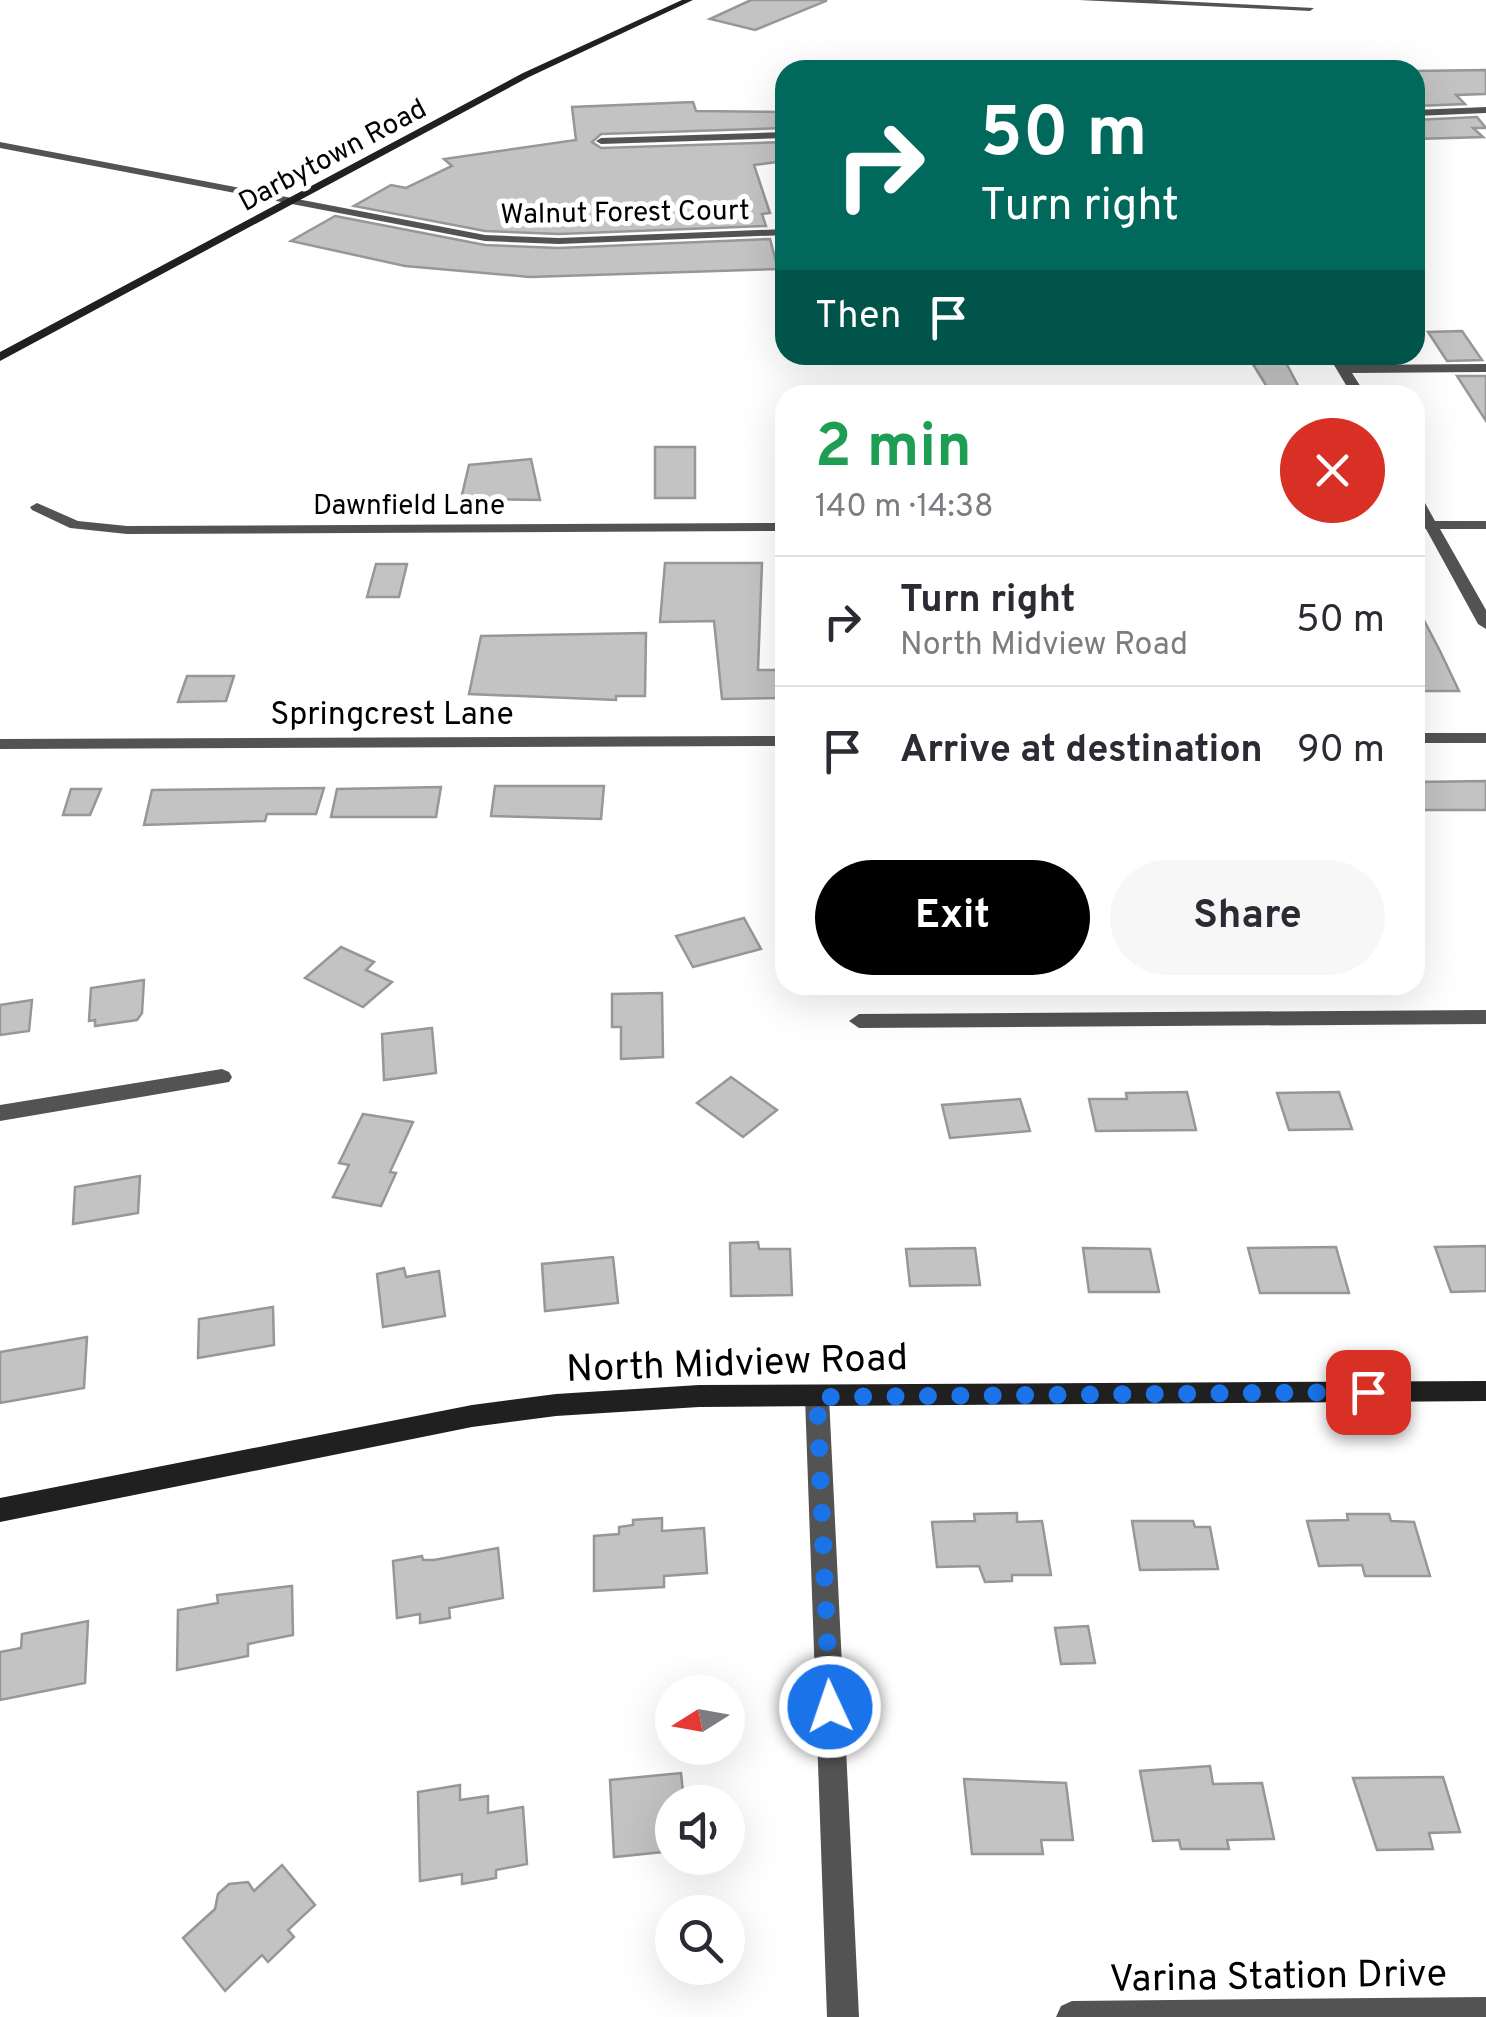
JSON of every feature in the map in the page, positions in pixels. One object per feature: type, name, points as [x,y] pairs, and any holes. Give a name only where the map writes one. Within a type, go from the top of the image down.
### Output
[{"type":"main road","name":"Darbytown Road","points":[[0,357],[540,68],[689,0]]},
{"type":"main road","name":"North Midview Road","points":[[0,1510],[488,1414],[699,1396],[1486,1391]]},
{"type":"street","points":[[1083,0],[1310,8]]},
{"type":"street","points":[[1425,113],[1486,110]]},
{"type":"street","points":[[602,141],[775,135]]},
{"type":"street","name":"Walnut Forest Court","points":[[0,145],[485,238],[559,241],[775,232]]},
{"type":"street","points":[[1342,365],[1353,385]]},
{"type":"street","points":[[1344,368],[1486,368]]},
{"type":"street","name":"Dawnfield Lane","points":[[37,507],[75,525],[127,530],[775,528]]},
{"type":"street","points":[[1425,525],[1486,525]]},
{"type":"street","points":[[1425,528],[1486,624]]},
{"type":"street","points":[[1425,738],[1486,738]]},
{"type":"street","name":"Springcrest Lane","points":[[0,744],[775,741]]},
{"type":"street","points":[[859,1020],[1486,1017]]},
{"type":"street","points":[[0,1113],[222,1077]]},
{"type":"street","points":[[817,1397],[842,2017]]},
{"type":"street","name":"Varina Station Drive","points":[[1072,2017],[1486,2013]]},
{"type":"building","points":[[751,0],[826,1],[755,30],[710,19]]},
{"type":"building","points":[[1486,70],[1486,94],[1456,95],[1465,104],[1425,106],[1425,71]]},
{"type":"building","points":[[693,102],[696,111],[775,112],[775,128],[601,134],[592,142],[601,148],[775,142],[775,162],[754,165],[770,213],[762,214],[766,226],[559,234],[485,231],[354,206],[391,185],[406,188],[452,166],[444,159],[576,140],[572,107]]},
{"type":"building","points":[[1477,117],[1486,128],[1473,128],[1483,137],[1425,139],[1425,120]]},
{"type":"building","points":[[335,216],[485,245],[559,248],[770,239],[775,269],[530,277],[405,266],[291,241]]},
{"type":"building","points":[[1462,331],[1482,360],[1447,361],[1428,332]]},
{"type":"building","points":[[1253,365],[1287,365],[1298,385],[1266,385]]},
{"type":"building","points":[[1457,376],[1486,376],[1486,421]]},
{"type":"building","points":[[655,447],[695,447],[695,498],[655,498]]},
{"type":"building","points":[[531,459],[540,500],[461,499],[469,465]]},
{"type":"building","points":[[665,563],[762,563],[758,670],[775,670],[775,698],[722,699],[714,621],[660,622]]},
{"type":"building","points":[[376,564],[407,564],[399,597],[367,597]]},
{"type":"building","points":[[1425,622],[1440,651],[1459,691],[1425,691]]},
{"type":"building","points":[[646,633],[645,696],[616,696],[616,700],[469,694],[481,636]]},
{"type":"building","points":[[187,676],[234,676],[226,701],[178,702]]},
{"type":"building","points":[[1486,781],[1486,810],[1425,810],[1425,782]]},
{"type":"building","points":[[495,786],[604,786],[601,819],[491,816]]},
{"type":"building","points":[[441,787],[436,817],[331,817],[337,789]]},
{"type":"building","points":[[324,788],[316,814],[267,814],[265,821],[144,825],[152,790]]},
{"type":"building","points":[[71,789],[101,789],[90,815],[63,815]]},
{"type":"building","points":[[744,918],[761,949],[693,967],[676,936]]},
{"type":"building","points":[[341,947],[374,962],[366,970],[392,982],[363,1007],[305,978]]},
{"type":"building","points":[[144,980],[142,1013],[137,1020],[95,1026],[95,1020],[89,1021],[91,988]]},
{"type":"building","points":[[662,993],[663,1057],[621,1059],[621,1027],[612,1027],[612,994]]},
{"type":"building","points":[[32,1000],[29,1031],[0,1035],[0,1005]]},
{"type":"building","points":[[432,1028],[436,1073],[384,1080],[382,1034]]},
{"type":"building","points":[[731,1077],[777,1110],[743,1137],[697,1103]]},
{"type":"building","points":[[1187,1092],[1196,1130],[1096,1131],[1089,1099],[1127,1099],[1126,1093]]},
{"type":"building","points":[[1339,1092],[1352,1129],[1289,1130],[1277,1093]]},
{"type":"building","points":[[1020,1099],[1030,1131],[950,1138],[942,1105]]},
{"type":"building","points":[[363,1114],[413,1122],[390,1172],[396,1173],[381,1206],[333,1197],[349,1165],[339,1163]]},
{"type":"building","points":[[140,1176],[138,1213],[73,1224],[75,1187]]},
{"type":"building","points":[[758,1242],[759,1249],[790,1249],[792,1295],[731,1296],[730,1243]]},
{"type":"building","points":[[1486,1246],[1486,1291],[1451,1292],[1435,1247]]},
{"type":"building","points":[[1336,1247],[1349,1293],[1260,1293],[1248,1248]]},
{"type":"building","points":[[975,1248],[980,1285],[910,1286],[906,1249]]},
{"type":"building","points":[[1083,1248],[1150,1249],[1159,1292],[1089,1292]]},
{"type":"building","points":[[613,1257],[618,1303],[545,1311],[542,1264]]},
{"type":"building","points":[[404,1268],[406,1277],[439,1271],[445,1316],[383,1327],[377,1274]]},
{"type":"building","points":[[273,1307],[274,1345],[198,1358],[199,1319]]},
{"type":"building","points":[[87,1337],[84,1388],[0,1403],[0,1352]]},
{"type":"building","points":[[1017,1513],[1017,1522],[1042,1521],[1051,1575],[1012,1575],[1012,1581],[985,1582],[979,1566],[937,1567],[932,1522],[975,1521],[974,1514]]},
{"type":"building","points":[[1347,1514],[1389,1514],[1391,1521],[1414,1522],[1430,1576],[1365,1576],[1362,1565],[1319,1566],[1307,1521],[1348,1520]]},
{"type":"building","points":[[662,1518],[662,1531],[704,1528],[707,1573],[664,1576],[664,1587],[594,1591],[594,1536],[619,1534],[619,1527],[633,1525],[633,1520]]},
{"type":"building","points":[[1132,1521],[1193,1521],[1195,1527],[1210,1527],[1218,1569],[1140,1570]]},
{"type":"building","points":[[498,1548],[503,1598],[449,1608],[450,1618],[420,1623],[420,1614],[397,1618],[393,1561],[422,1556],[423,1560],[434,1560]]},
{"type":"building","points":[[292,1586],[293,1635],[248,1644],[248,1656],[177,1670],[178,1610],[218,1603],[217,1595]]},
{"type":"building","points":[[88,1621],[85,1683],[0,1700],[0,1652],[21,1648],[22,1634]]},
{"type":"building","points":[[1088,1626],[1095,1663],[1061,1664],[1055,1628]]},
{"type":"building","points":[[1210,1766],[1213,1784],[1262,1783],[1274,1839],[1227,1840],[1229,1849],[1181,1849],[1179,1840],[1153,1841],[1140,1771]]},
{"type":"building","points":[[681,1773],[682,1785],[655,1785],[655,1853],[614,1857],[610,1780]]},
{"type":"building","points":[[1443,1777],[1460,1832],[1429,1833],[1433,1849],[1377,1850],[1353,1778]]},
{"type":"building","points":[[964,1779],[1066,1783],[1073,1840],[1041,1840],[1043,1854],[972,1854]]},
{"type":"building","points":[[460,1785],[460,1800],[488,1796],[488,1813],[523,1807],[527,1864],[496,1870],[496,1878],[462,1884],[462,1874],[420,1881],[418,1792]]},
{"type":"building","points":[[282,1865],[315,1905],[288,1930],[294,1937],[268,1962],[262,1955],[225,1991],[183,1938],[215,1909],[218,1894],[229,1884],[248,1882],[254,1891]]},
{"type":"route","points":[[830,1707],[817,1397],[1368,1392]]}]
